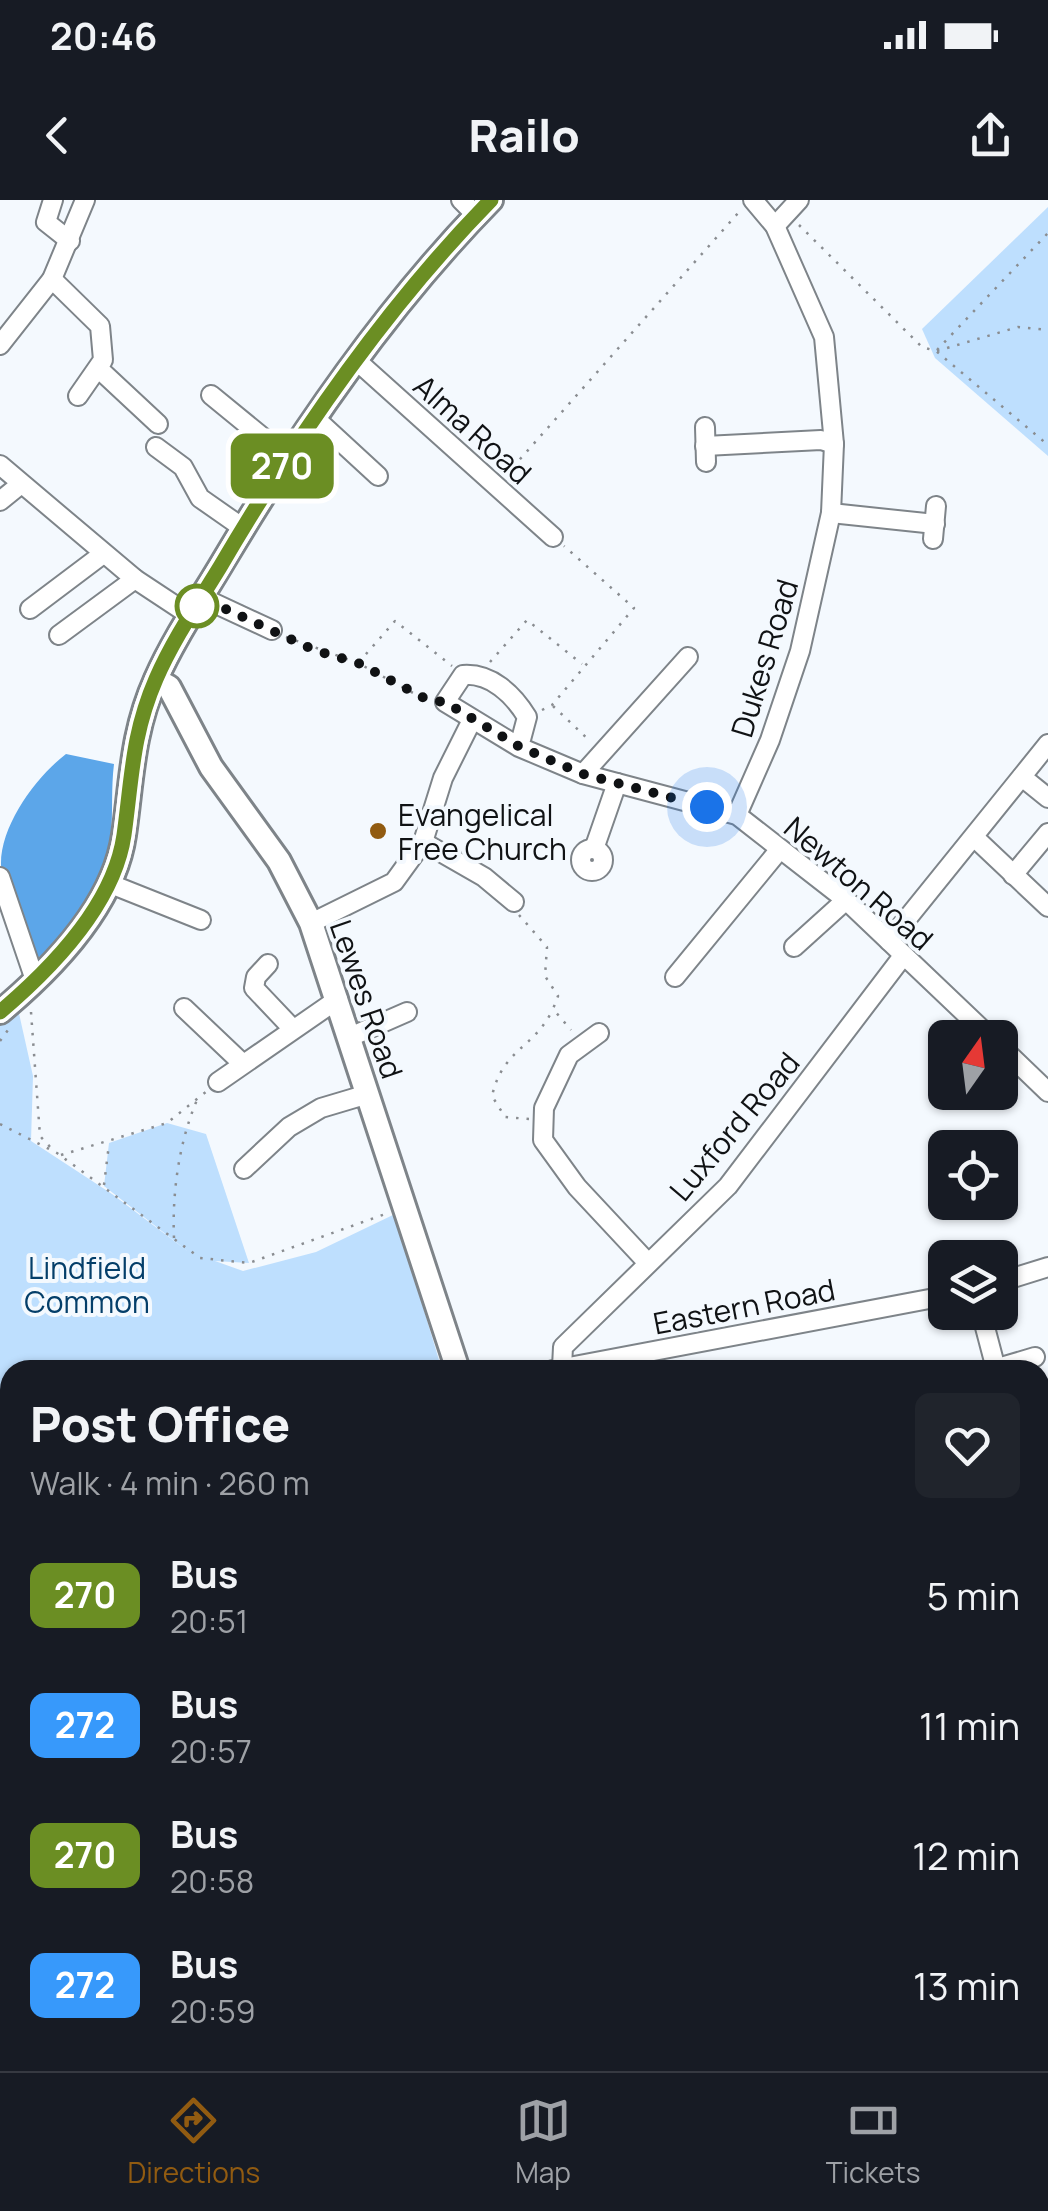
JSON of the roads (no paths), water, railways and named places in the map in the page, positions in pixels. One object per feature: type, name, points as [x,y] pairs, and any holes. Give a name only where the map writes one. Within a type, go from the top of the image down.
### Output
[{"type":"main road","points":[[0,1012],[34,980],[102,902],[124,838],[130,756],[156,680],[196,607],[315,418],[476,205]]},
{"type":"main road","name":"Lewes Road","points":[[156,680],[170,687],[211,767],[278,861],[311,923],[455,1360]]},
{"type":"street","points":[[53,200],[46,222],[70,241]]},
{"type":"street","points":[[0,344],[52,279],[85,200]]},
{"type":"street","name":"Dukes Road","points":[[737,815],[770,740],[800,651],[832,513],[824,337],[787,213],[751,200]]},
{"type":"street","points":[[52,279],[100,326],[104,352],[99,369],[78,396]]},
{"type":"street","name":"Alma Road","points":[[357,361],[553,537]]},
{"type":"street","points":[[99,369],[158,424]]},
{"type":"street","points":[[211,395],[288,458]]},
{"type":"street","points":[[315,418],[378,476]]},
{"type":"street","points":[[705,445],[829,437]]},
{"type":"street","points":[[156,447],[183,467],[200,498],[243,528]]},
{"type":"street","points":[[0,465],[135,579],[196,607],[272,630]]},
{"type":"street","points":[[0,501],[21,484]]},
{"type":"street","points":[[832,513],[935,523]]},
{"type":"street","points":[[30,610],[103,554]]},
{"type":"street","points":[[59,634],[135,579]]},
{"type":"street","points":[[583,774],[688,658]]},
{"type":"street","name":"Newton Road","points":[[520,747],[527,717],[515,697],[471,675],[445,702],[520,747],[583,774],[737,815],[846,900],[965,1020]]},
{"type":"street","points":[[311,923],[394,882],[423,842],[443,778],[472,720]]},
{"type":"street","points":[[889,941],[1048,744]]},
{"type":"street","points":[[1022,777],[1048,798]]},
{"type":"street","points":[[594,850],[617,783]]},
{"type":"street","points":[[1013,874],[1048,833]]},
{"type":"street","points":[[975,838],[1048,907]]},
{"type":"street","points":[[423,842],[484,877],[514,902]]},
{"type":"street","points":[[674,977],[780,849]]},
{"type":"street","points":[[0,877],[34,980]]},
{"type":"street","points":[[108,883],[201,920]]},
{"type":"street","points":[[794,947],[846,900]]},
{"type":"street","name":"Luxford Road","points":[[559,1360],[563,1347],[728,1186],[903,956]]},
{"type":"street","points":[[268,964],[256,976],[254,988],[291,1027]]},
{"type":"street","points":[[218,1082],[291,1027],[338,998]]},
{"type":"street","points":[[184,1008],[242,1063]]},
{"type":"street","points":[[350,1037],[407,1012]]},
{"type":"street","points":[[590,1038],[568,1055],[540,1120],[543,1140],[577,1187],[648,1264]]},
{"type":"street","points":[[1018,1068],[1048,1092]]},
{"type":"street","points":[[252,1169],[305,1117],[368,1094]]},
{"type":"street","points":[[1018,1276],[1048,1267]]},
{"type":"street","name":"Eastern Road","points":[[600,1360],[928,1299]]},
{"type":"street","points":[[985,1330],[991,1360]]},
{"type":"street","points":[[1024,1360],[1035,1357]]},
{"type":"water","points":[[66,754],[114,764],[111,836],[102,871],[85,906],[61,937],[34,961],[25,955],[7,899],[2,850],[22,803],[43,775]]},
{"type":"place","name":"Evangelical Free Church","points":[[378,831]]},
{"type":"park label","name":"Lindfield Common","points":[[87,1284]]}]
